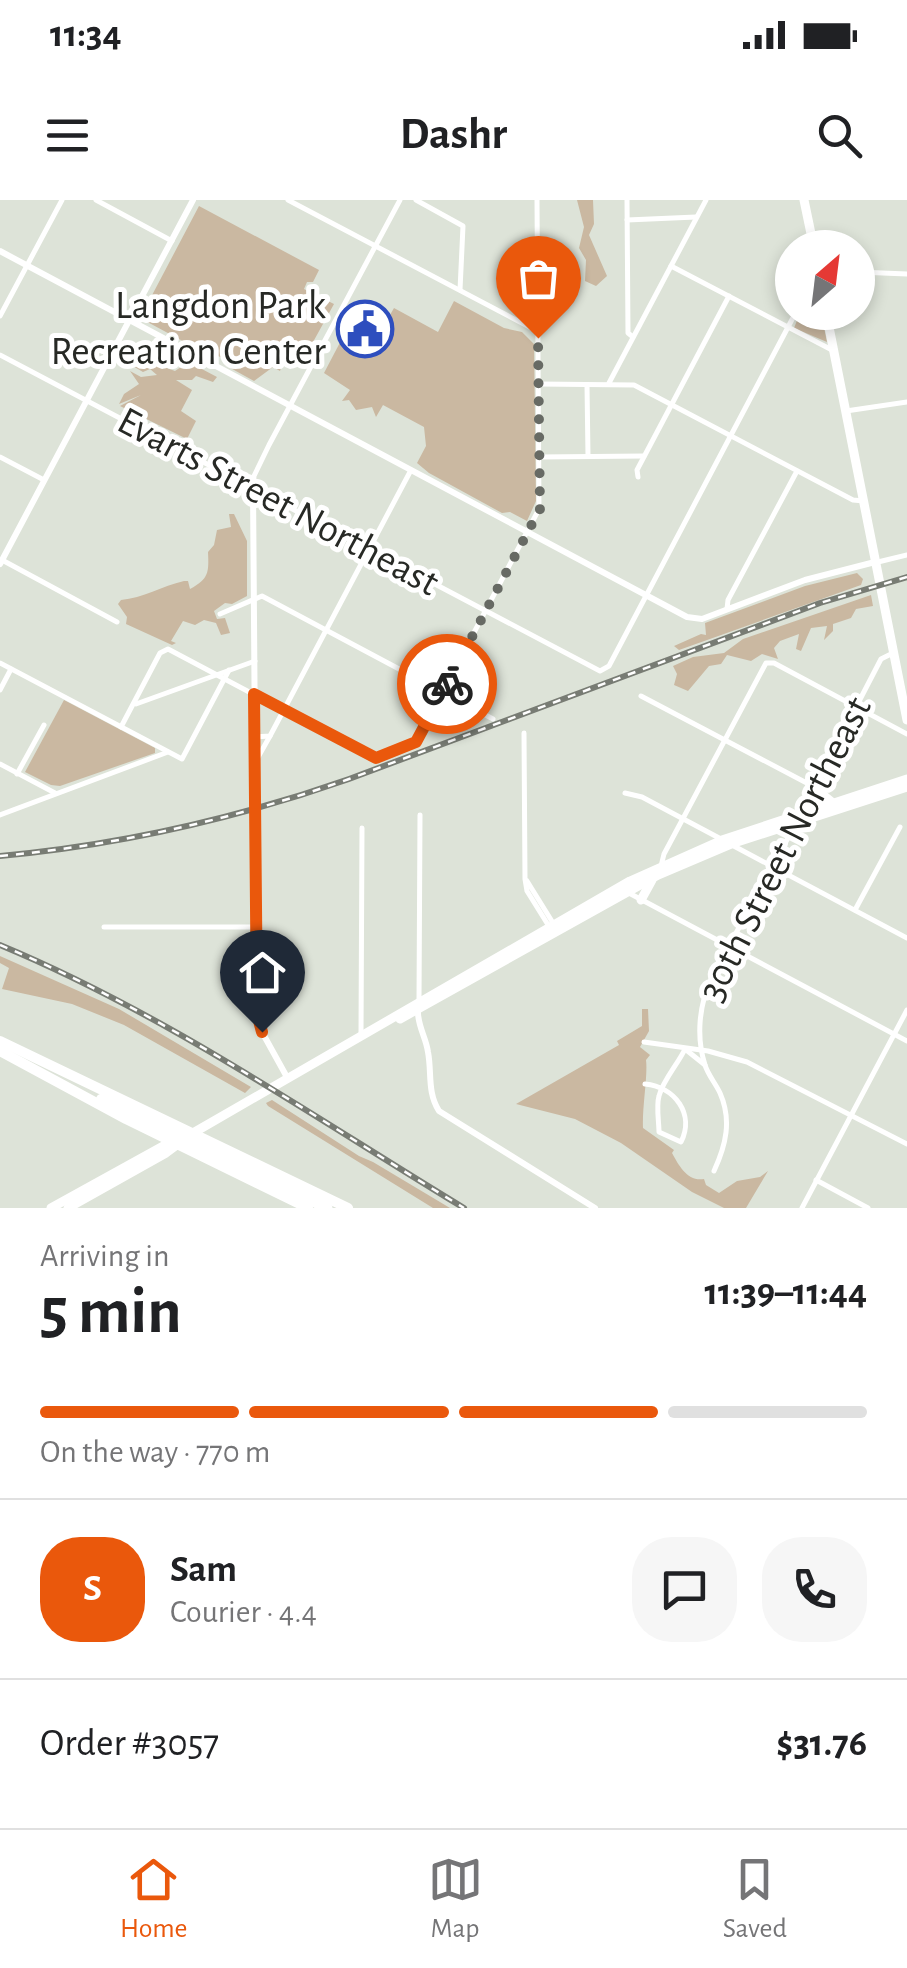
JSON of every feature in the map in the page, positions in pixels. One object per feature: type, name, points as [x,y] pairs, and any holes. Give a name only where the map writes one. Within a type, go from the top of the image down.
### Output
[{"type":"highway","points":[[5,1048],[308,1208]]},
{"type":"highway","points":[[68,1083],[149,1117],[181,1139],[348,1208]]},
{"type":"highway","points":[[250,1175],[327,1208]]},
{"type":"highway","points":[[294,1183],[336,1208]]},
{"type":"main road","points":[[804,200],[810,230]]},
{"type":"main road","points":[[830,330],[875,564],[895,652],[903,669],[907,720]]},
{"type":"main road","points":[[798,819],[907,779]]},
{"type":"main road","points":[[51,1208],[181,1139],[624,888],[726,842],[907,787]]},
{"type":"main road","points":[[641,900],[659,872]]},
{"type":"main road","points":[[68,1208],[181,1139]]},
{"type":"street","points":[[0,316],[62,200]]},
{"type":"street","points":[[96,200],[172,241]]},
{"type":"street","points":[[117,622],[1,562],[193,200]]},
{"type":"street","points":[[288,200],[538,331]]},
{"type":"street","points":[[288,1079],[259,1024],[254,824],[254,476],[400,200]]},
{"type":"street","points":[[416,200],[464,226],[460,290]]},
{"type":"street","points":[[121,727],[165,649],[372,758],[416,742],[540,509],[537,200]]},
{"type":"street","points":[[627,200],[628,332],[633,337]]},
{"type":"street","points":[[608,383],[706,200]]},
{"type":"street","points":[[627,220],[696,217]]},
{"type":"street","points":[[0,251],[694,619],[810,579],[907,555]]},
{"type":"street","points":[[671,266],[775,320]]},
{"type":"street","points":[[875,273],[907,274]]},
{"type":"street","points":[[638,477],[644,456],[729,296]]},
{"type":"street","points":[[646,595],[786,330]]},
{"type":"street","points":[[794,330],[834,351]]},
{"type":"street","name":"Evarts Street Northeast","points":[[0,355],[595,670],[609,666],[646,595]]},
{"type":"street","points":[[587,383],[588,456]]},
{"type":"street","points":[[538,384],[634,385],[853,500],[864,501]]},
{"type":"street","points":[[846,411],[907,402]]},
{"type":"street","points":[[539,457],[644,456]]},
{"type":"street","points":[[0,457],[44,480]]},
{"type":"street","points":[[257,759],[411,470]]},
{"type":"street","points":[[727,609],[729,598],[797,471]]},
{"type":"street","points":[[220,614],[262,596],[494,719]]},
{"type":"street","name":"30th Street Northeast","points":[[714,1171],[725,1143],[726,1118],[719,1091],[705,1066],[702,1004],[728,947],[881,659],[895,652]]},
{"type":"street","points":[[133,705],[254,661]]},
{"type":"street","points":[[0,662],[182,759],[228,670]]},
{"type":"street","points":[[659,872],[662,856],[763,666],[770,662],[907,734]]},
{"type":"street","points":[[0,690],[12,669]]},
{"type":"street","points":[[642,696],[814,787],[836,803]]},
{"type":"street","points":[[17,774],[44,725]]},
{"type":"street","points":[[524,733],[525,879],[554,928]]},
{"type":"street","points":[[254,737],[270,736]]},
{"type":"street","points":[[0,815],[168,752]]},
{"type":"street","points":[[0,764],[56,794]]},
{"type":"street","points":[[625,793],[642,797],[907,938]]},
{"type":"street","points":[[420,815],[418,1021],[429,1055],[432,1097],[439,1110],[595,1208]]},
{"type":"street","points":[[855,910],[900,827]]},
{"type":"street","points":[[362,828],[362,1037]]},
{"type":"street","points":[[624,888],[907,1042]]},
{"type":"street","points":[[104,927],[257,927]]},
{"type":"street","points":[[802,1208],[907,1010]]},
{"type":"street","points":[[644,1042],[702,1050],[754,1065],[907,1144]]},
{"type":"street","points":[[684,1049],[705,1066]]},
{"type":"street","points":[[645,1084],[664,1088],[679,1101],[686,1130],[679,1143],[659,1132],[658,1096],[664,1088],[684,1049]]},
{"type":"street","points":[[816,1180],[868,1208]]},
{"type":"shaded area","points":[[577,200],[593,200],[594,224],[589,235],[607,276],[596,286],[585,281],[586,260],[579,248],[584,227]]},
{"type":"shaded area","points":[[199,206],[319,270],[304,289],[334,304],[302,362],[284,353],[278,359],[280,371],[273,367],[254,381],[225,365],[222,358],[140,318]]},
{"type":"shaded area","points":[[454,301],[504,328],[522,332],[534,344],[536,501],[527,521],[510,512],[502,513],[429,473],[417,463],[426,446],[424,427],[383,405],[376,417],[372,407],[356,410],[349,400],[342,401],[350,390],[324,373],[356,312],[386,322],[394,308],[438,332]]},
{"type":"shaded area","points":[[799,330],[825,330],[827,342]]},
{"type":"shaded area","points":[[133,356],[175,371],[183,359],[217,377],[213,382],[196,376],[192,380],[176,380],[192,390],[181,411],[196,421],[187,439],[120,406],[141,395],[119,404],[124,394],[139,384],[130,371],[141,377],[157,375],[150,369],[143,372],[131,365]]},
{"type":"shaded area","points":[[229,514],[234,514],[247,541],[247,596],[214,611],[217,619],[225,618],[230,633],[221,635],[216,623],[204,620],[195,625],[183,621],[172,645],[126,624],[127,617],[118,604],[121,600],[184,581],[188,581],[190,589],[201,582],[217,530],[231,527]]},
{"type":"shaded area","points":[[857,573],[863,579],[861,585],[679,650],[674,646],[706,635],[705,623],[805,586]]},
{"type":"shaded area","points":[[871,595],[873,606],[856,609],[851,618],[833,624],[833,631],[824,640],[827,626],[811,628],[801,651],[796,649],[799,634],[780,641],[774,648],[778,659],[762,654],[751,661],[727,655],[721,664],[709,666],[688,691],[674,685],[677,674],[673,666],[693,657],[724,653],[743,639]]},
{"type":"shaded area","points":[[64,700],[155,748],[155,753],[60,786],[25,772]]},
{"type":"shaded area","points":[[0,956],[119,1009],[251,1087],[245,1093],[124,1025],[72,1004],[2,989],[9,968],[0,963]]},
{"type":"shaded area","points":[[642,1009],[648,1009],[649,1031],[640,1047],[650,1055],[646,1060],[643,1128],[674,1150],[672,1153],[689,1176],[704,1179],[706,1185],[719,1193],[737,1181],[760,1177],[768,1171],[746,1208],[724,1208],[692,1192],[621,1143],[575,1119],[516,1104],[619,1045],[617,1041],[642,1026]]},
{"type":"shaded area","points":[[272,1100],[450,1208],[433,1208],[268,1106],[266,1103]]},
{"type":"railway","points":[[0,856],[133,837],[220,818],[306,793],[820,603],[907,577]]},
{"type":"railway","points":[[0,945],[179,1034],[464,1208]]},
{"type":"way so far","points":[[447,684],[540,509],[538,338]]},
{"type":"place","name":"Langdon Park Recreation Center","points":[[365,329]]},
{"type":"route","points":[[262,1032],[257,1013],[254,694],[376,758],[416,742],[447,684]]}]
